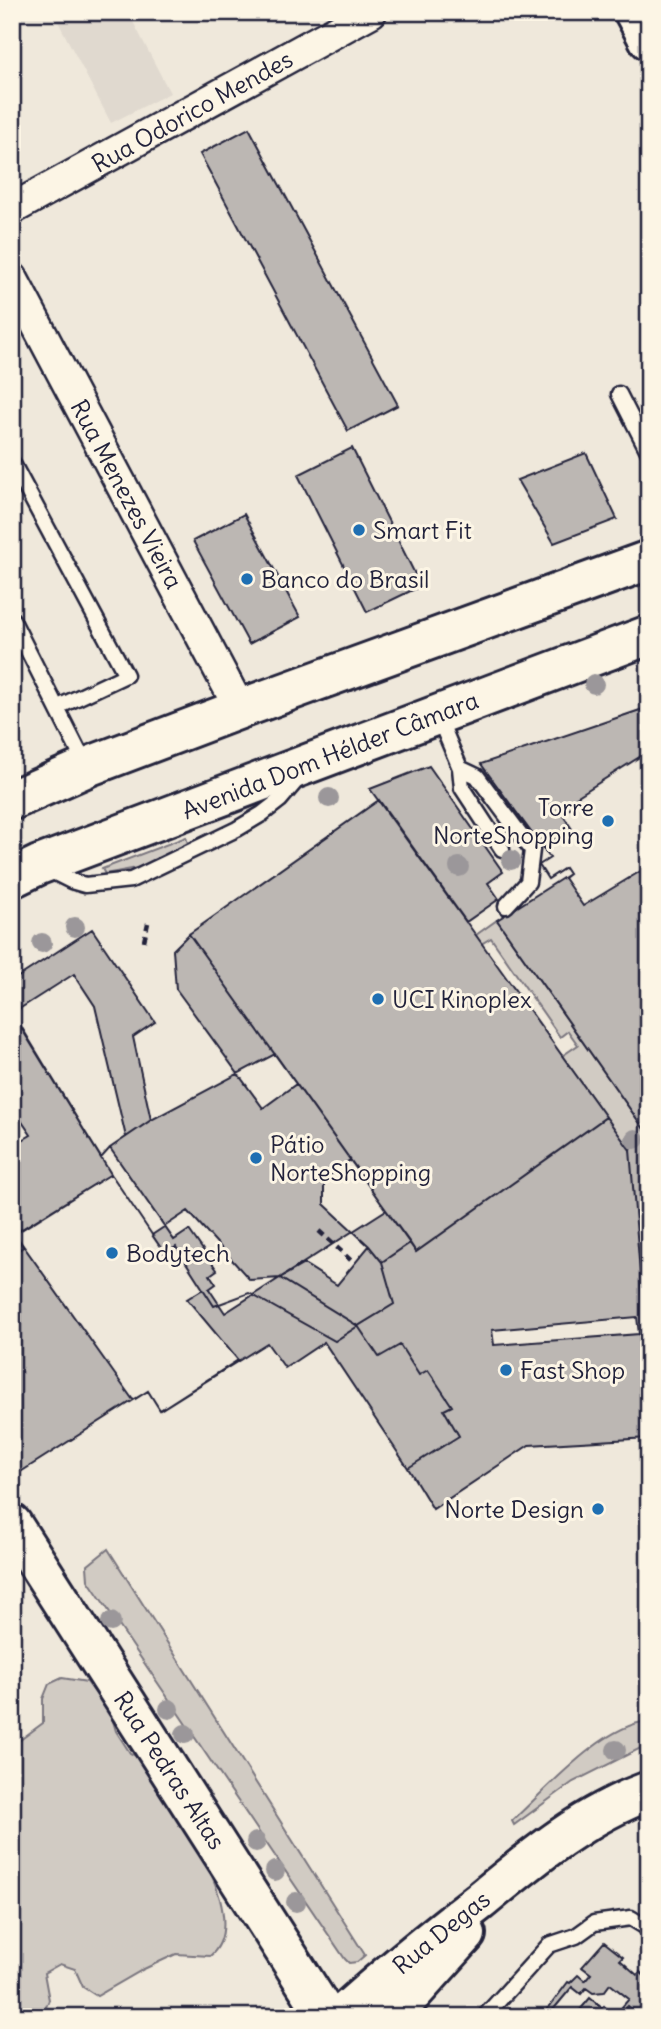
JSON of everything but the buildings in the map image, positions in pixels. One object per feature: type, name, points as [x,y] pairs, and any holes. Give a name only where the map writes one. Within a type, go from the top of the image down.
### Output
[{"type":"main road","points":[[634,12],[649,40]]},
{"type":"main road","points":[[12,800],[87,767],[240,709],[649,560]]},
{"type":"main road","name":"Avenida Dom Hélder Câmara","points":[[26,872],[649,635]]},
{"type":"main road","name":"Rua Pedras Altas","points":[[12,1524],[327,2017]]},
{"type":"main road","name":"Rua Degas","points":[[340,2017],[399,1965],[543,1850],[627,1799],[649,1791]]},
{"type":"main road","name":"Rua Degas","points":[[391,2017],[543,1850]]},
{"type":"street","name":"Rua Odorico Mendes","points":[[12,209],[371,12]]},
{"type":"street","name":"Rua Menezes Vieira","points":[[12,278],[240,709]]},
{"type":"lane","points":[[619,394],[649,453]]},
{"type":"lane","points":[[12,462],[125,675],[58,707]]},
{"type":"lane","points":[[12,619],[87,767]]},
{"type":"lane","points":[[438,714],[460,768],[462,788],[502,849]]},
{"type":"lane","points":[[460,768],[477,776],[532,850],[528,882],[506,906]]},
{"type":"lane","points":[[484,2017],[549,1945],[576,1936],[594,1923],[631,1918],[649,1929]]},
{"type":"path","points":[[144,941],[148,923]]},
{"type":"path","points":[[319,1231],[355,1264]]},
{"type":"shaded area","points":[[53,12],[128,12],[170,93],[111,123]]},
{"type":"shaded area","points":[[186,837],[188,844],[153,865],[105,874],[102,869]]},
{"type":"shaded area","points":[[497,920],[649,1136],[630,1150],[562,1056],[578,1045],[568,1031],[560,1037],[491,938],[481,944],[476,935]]},
{"type":"shaded area","points":[[108,1549],[365,1955],[357,1962],[349,1963],[345,1959],[88,1580],[87,1566]]},
{"type":"shaded area","points":[[62,1678],[87,1682],[111,1714],[116,1731],[130,1753],[151,1764],[163,1795],[194,1840],[215,1883],[223,1916],[223,1931],[219,1945],[210,1956],[176,1954],[97,1996],[83,1987],[75,1969],[60,1964],[44,1973],[49,2000],[42,2017],[12,2017],[12,1746],[43,1723],[43,1699],[49,1684]]},
{"type":"shaded area","points":[[649,1721],[649,1744],[573,1782],[514,1825],[512,1821],[594,1746],[631,1725]]},
{"type":"place","name":"Smart Fit","points":[[359,530]]},
{"type":"place","name":"Banco do Brasil","points":[[247,579]]},
{"type":"place","name":"Torre NorteShopping","points":[[608,821]]},
{"type":"place","name":"UCI Kinoplex","points":[[378,999]]},
{"type":"place","name":"Pátio NorteShopping","points":[[256,1158]]},
{"type":"place","name":"Bodytech","points":[[112,1253]]},
{"type":"place","name":"Fast Shop","points":[[506,1370]]},
{"type":"place","name":"Norte Design","points":[[598,1509]]}]
